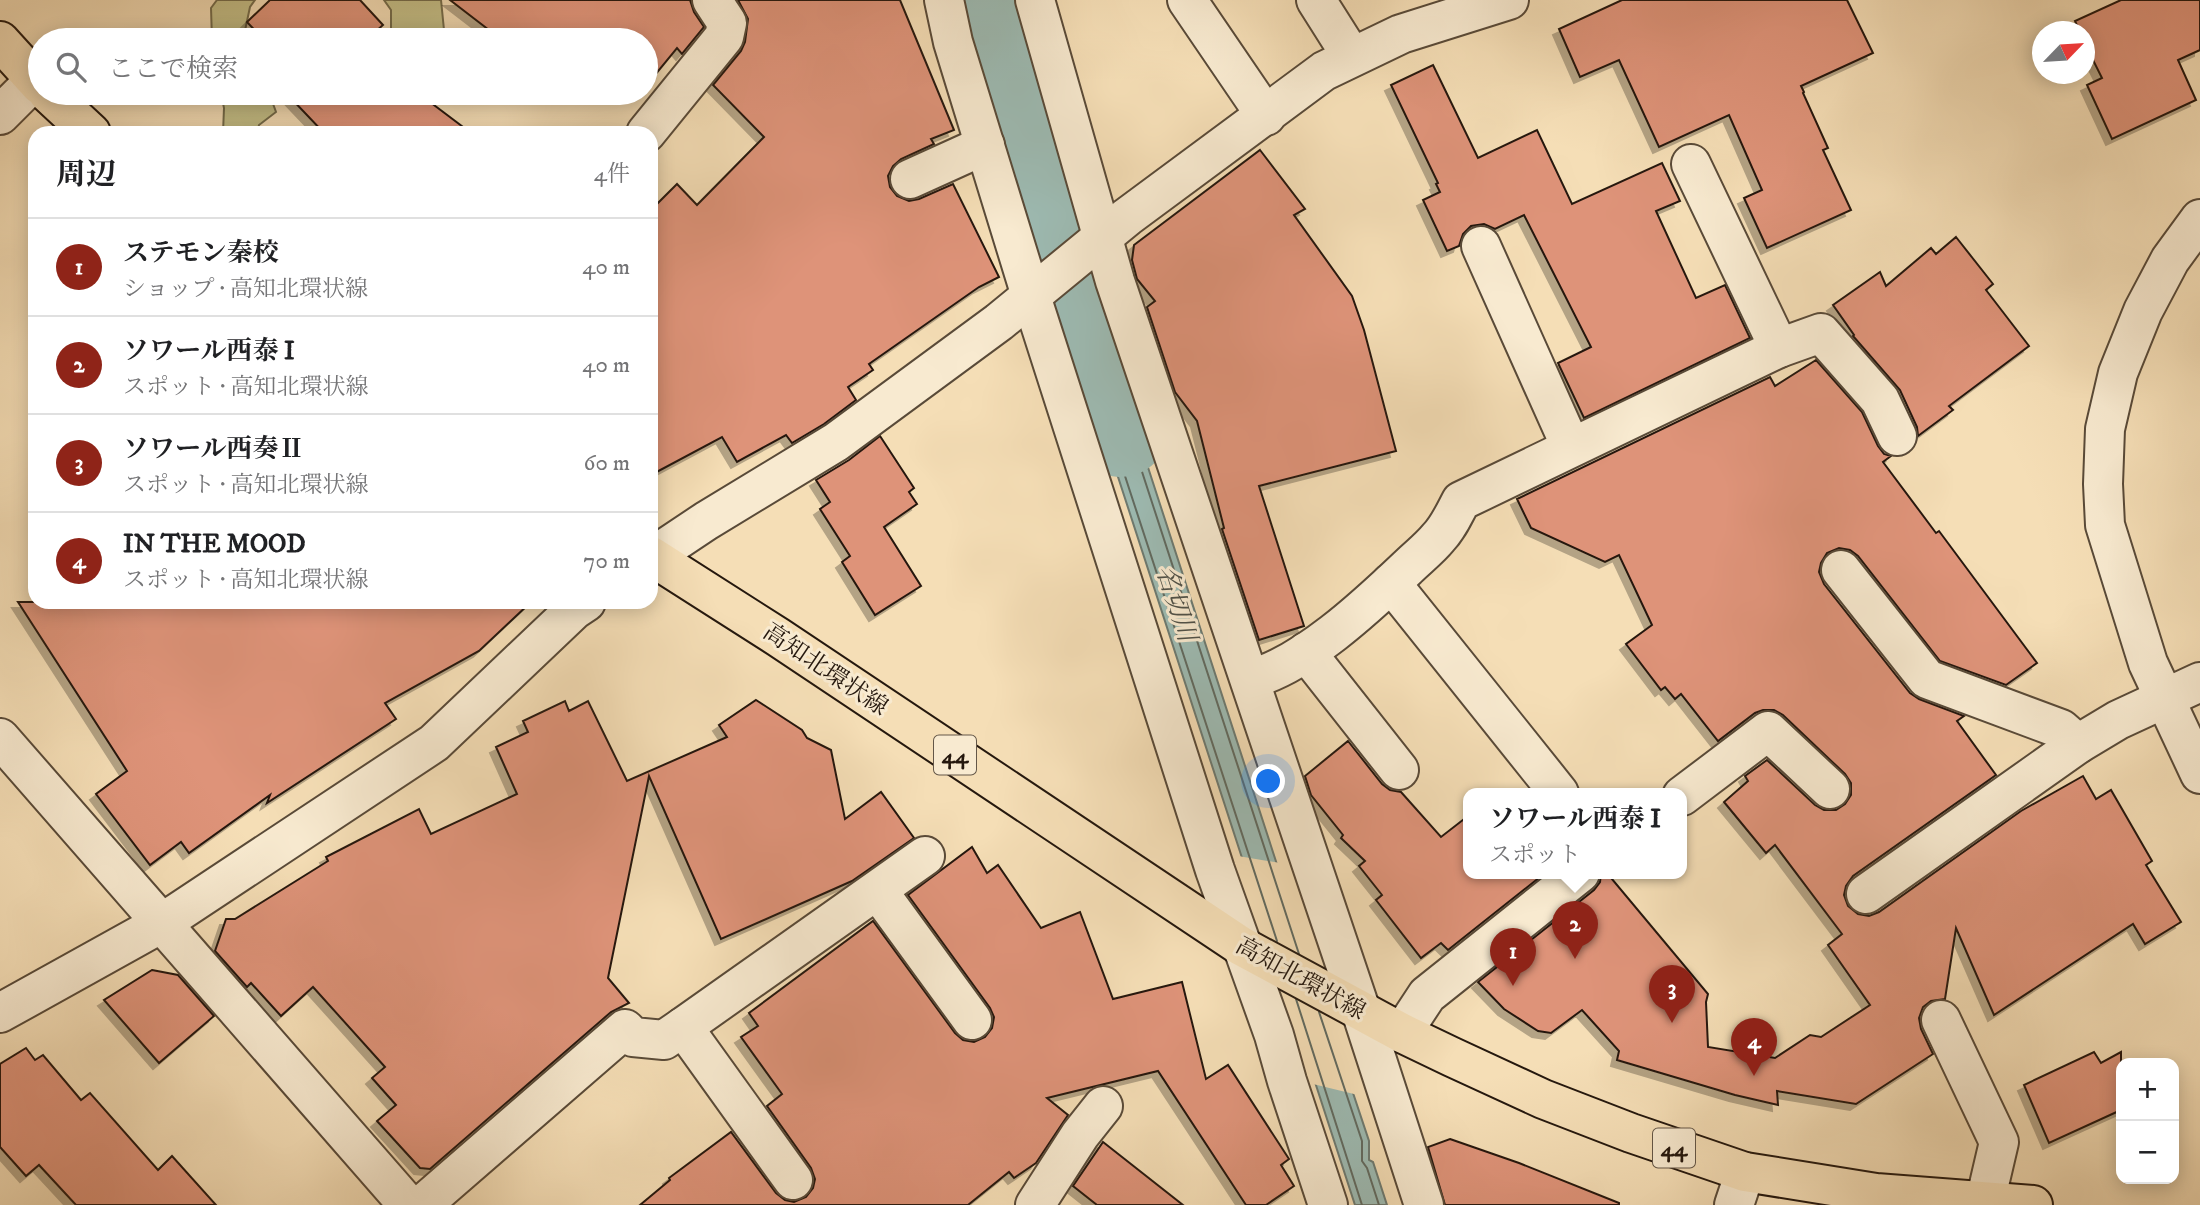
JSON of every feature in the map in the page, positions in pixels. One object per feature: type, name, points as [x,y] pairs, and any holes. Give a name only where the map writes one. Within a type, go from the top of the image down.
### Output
[{"type":"main road","points":[[0,41],[28,72]]},
{"type":"main road","points":[[61,105],[84,126]]},
{"type":"main road","name":"高知北環状線","points":[[658,561],[778,637],[1250,951],[1402,1033],[1543,1099],[1631,1133],[1740,1188],[1876,1193],[2033,1205]]},
{"type":"street","points":[[652,126],[724,37],[727,23],[712,0]]},
{"type":"street","points":[[944,0],[953,42],[985,145],[1037,291],[1250,951],[1287,1082],[1328,1205]]},
{"type":"street","points":[[1035,0],[1095,243],[1250,679],[1351,1005],[1424,1205]]},
{"type":"street","points":[[1187,0],[1266,116]]},
{"type":"street","points":[[1316,0],[1352,57]]},
{"type":"street","points":[[658,552],[836,442],[999,322],[1127,217],[1324,71],[1401,34],[1509,0]]},
{"type":"street","points":[[0,115],[28,95]]},
{"type":"street","points":[[910,179],[985,145]]},
{"type":"street","points":[[1691,164],[1779,348]]},
{"type":"street","points":[[2200,219],[2170,260],[2143,311],[2118,373],[2105,429],[2105,525],[2148,663],[2200,774]]},
{"type":"street","points":[[1481,246],[1571,447]]},
{"type":"street","points":[[1250,679],[1264,676],[1306,652],[1341,626],[1439,537],[1461,502],[1779,348],[1821,333],[1881,400],[1897,436]]},
{"type":"street","points":[[1841,570],[1927,679],[2061,729],[2078,744]]},
{"type":"street","points":[[1391,583],[1555,788]]},
{"type":"street","points":[[0,1013],[162,923],[434,743],[576,609]]},
{"type":"street","points":[[1306,652],[1399,770]]},
{"type":"street","points":[[1866,894],[2078,744],[2118,720],[2200,682]]},
{"type":"street","points":[[1687,792],[1768,731],[1830,789]]},
{"type":"street","points":[[0,738],[408,1205]]},
{"type":"street","points":[[422,1205],[625,1029],[633,1037],[664,1040],[925,856]]},
{"type":"street","points":[[1402,1033],[1427,995],[1572,879]]},
{"type":"street","points":[[878,891],[972,1020]]},
{"type":"street","points":[[1941,1020],[1999,1142],[1984,1202]]},
{"type":"street","points":[[683,1027],[793,1180]]},
{"type":"street","points":[[1035,1205],[1080,1135],[1103,1106]]},
{"type":"shaded area","points":[[217,0],[255,0],[250,7],[246,28],[212,28],[211,8]]},
{"type":"shaded area","points":[[384,0],[441,0],[444,28],[391,28],[391,10]]},
{"type":"shaded area","points":[[223,105],[273,105],[276,112],[259,126],[223,126]]},
{"type":"water","points":[[1093,298],[1369,1141],[1369,1160],[1373,1162],[1387,1205],[1355,1205],[1065,314]]},
{"type":"pier","points":[[1238,856],[1280,863],[1358,1095],[1313,1084]]},
{"type":"building","points":[[270,0],[360,0],[383,25],[380,28],[253,28],[247,22]]},
{"type":"building","points":[[450,0],[690,0],[704,27],[682,54],[677,48],[658,71],[658,28],[486,28]]},
{"type":"building","points":[[738,0],[900,0],[954,130],[931,139],[934,144],[901,159],[893,166],[888,176],[890,187],[897,196],[909,201],[953,184],[999,277],[979,287],[869,364],[873,370],[848,387],[856,400],[792,443],[786,435],[737,462],[722,437],[658,471],[658,203],[677,184],[697,205],[764,137],[713,85],[741,51],[748,19]]},
{"type":"building","points":[[1622,0],[1847,0],[1873,53],[1801,86],[1828,148],[1823,150],[1851,210],[1767,248],[1744,198],[1762,190],[1729,115],[1659,147],[1619,60],[1580,77],[1559,29]]},
{"type":"building","points":[[2121,0],[2200,0],[2200,50],[2178,60],[2196,100],[2112,139],[2087,85],[2095,84],[2102,78],[2095,64],[2095,21],[2075,21]]},
{"type":"building","points":[[1433,65],[1478,158],[1537,130],[1572,204],[1662,163],[1680,201],[1656,211],[1696,298],[1725,285],[1750,338],[1584,418],[1558,363],[1591,347],[1524,215],[1495,229],[1484,224],[1471,226],[1463,234],[1459,246],[1447,251],[1423,200],[1440,192],[1436,184],[1438,183],[1391,85]]},
{"type":"building","points":[[297,105],[434,105],[462,126],[317,126]]},
{"type":"building","points":[[1260,150],[1305,209],[1294,215],[1352,296],[1364,330],[1396,451],[1259,486],[1304,626],[1259,640],[1222,529],[1224,528],[1197,421],[1175,392],[1147,307],[1155,301],[1137,279],[1132,260],[1134,245]]},
{"type":"building","points":[[1956,237],[1993,284],[1986,290],[2029,346],[1949,406],[1953,410],[1918,436],[1917,427],[1900,390],[1853,336],[1833,305],[1880,272],[1886,286],[1931,248],[1936,254]]},
{"type":"building","points":[[1816,360],[1862,412],[1878,446],[1884,454],[1891,456],[1883,462],[1936,533],[1939,531],[2037,663],[2006,685],[1940,661],[1858,556],[1850,550],[1839,548],[1827,553],[1819,572],[1824,584],[1910,693],[1964,716],[1957,721],[1996,775],[1853,876],[1844,895],[1848,906],[1858,914],[1869,916],[1879,912],[2021,811],[2083,776],[2096,799],[2111,790],[2152,861],[2146,865],[2181,922],[2145,944],[2133,924],[1994,1015],[1956,928],[1945,999],[1931,1001],[1923,1007],[1919,1018],[1921,1029],[1933,1054],[1856,1104],[1777,1091],[1778,1105],[1617,1060],[1619,1051],[1582,1010],[1551,1033],[1538,1031],[1504,1009],[1478,982],[1594,890],[1600,879],[1612,879],[1708,994],[1708,1047],[1775,1058],[1810,1035],[1821,1037],[1870,1005],[1828,945],[1842,934],[1775,845],[1766,853],[1724,802],[1748,781],[1745,776],[1767,760],[1815,805],[1824,810],[1836,810],[1845,804],[1851,795],[1851,783],[1845,774],[1783,715],[1774,710],[1755,713],[1718,741],[1681,694],[1675,699],[1665,687],[1661,690],[1626,644],[1652,625],[1619,555],[1605,562],[1531,528],[1517,499],[1770,377],[1775,386]]},
{"type":"building","points":[[880,436],[914,488],[909,492],[917,504],[884,527],[921,586],[875,615],[842,562],[850,556],[820,509],[830,502],[816,480],[849,460]]},
{"type":"building","points":[[18,602],[28,602],[28,609],[524,609],[479,651],[385,703],[396,719],[267,803],[270,795],[189,853],[181,842],[150,865],[96,794],[127,771]]},
{"type":"building","points":[[756,700],[802,730],[807,738],[831,750],[845,819],[881,792],[914,838],[852,881],[721,939],[649,776],[608,978],[629,1003],[611,1012],[430,1169],[420,1168],[377,1121],[396,1105],[372,1078],[385,1067],[313,987],[281,1016],[251,983],[247,987],[215,951],[226,919],[235,919],[328,861],[326,857],[419,809],[431,834],[517,794],[496,747],[528,732],[523,721],[565,701],[569,711],[588,701],[627,781],[727,737],[719,725]]},
{"type":"building","points":[[1348,741],[1382,784],[1390,790],[1401,792],[1441,837],[1463,820],[1463,879],[1537,879],[1448,950],[1441,943],[1421,958],[1376,900],[1382,895],[1359,866],[1365,861],[1341,838],[1343,835],[1311,795],[1305,776]]},
{"type":"building","points":[[972,847],[987,873],[998,865],[1041,928],[1080,912],[1113,999],[1182,982],[1206,1079],[1228,1065],[1289,1159],[1281,1165],[1294,1186],[1266,1205],[1246,1205],[1158,1071],[1047,1098],[1068,1115],[1036,1163],[1014,1178],[1009,1172],[968,1205],[640,1205],[670,1180],[669,1178],[731,1132],[776,1193],[785,1200],[794,1202],[806,1197],[813,1188],[815,1179],[811,1168],[767,1106],[782,1094],[741,1037],[758,1026],[749,1013],[873,921],[955,1033],[963,1040],[974,1042],[985,1037],[992,1028],[994,1017],[990,1008],[908,895]]},
{"type":"building","points":[[152,970],[178,975],[214,1016],[159,1063],[104,1000]]},
{"type":"building","points":[[26,1048],[35,1060],[43,1055],[81,1100],[90,1093],[158,1170],[172,1156],[216,1205],[76,1205],[39,1165],[26,1176],[0,1147],[0,1064]]},
{"type":"building","points":[[2094,1052],[2101,1063],[2121,1052],[2121,1058],[2116,1058],[2116,1112],[2049,1143],[2024,1085]]},
{"type":"building","points":[[1450,1139],[1519,1163],[1619,1205],[1445,1205],[1428,1147]]},
{"type":"building","points":[[1103,1142],[1183,1205],[1097,1205],[1073,1186]]},
{"type":"waterway","name":"名切川","points":[[986,0],[1121,430]]},
{"type":"place","name":"ソワール西泰 I","points":[[1575,959]]},
{"type":"place","name":"ステモン秦校","points":[[1513,986]]},
{"type":"place","name":"ソワール西奏Ⅱ","points":[[1672,1023]]},
{"type":"place","name":"IN THE MOOD","points":[[1754,1076]]}]
